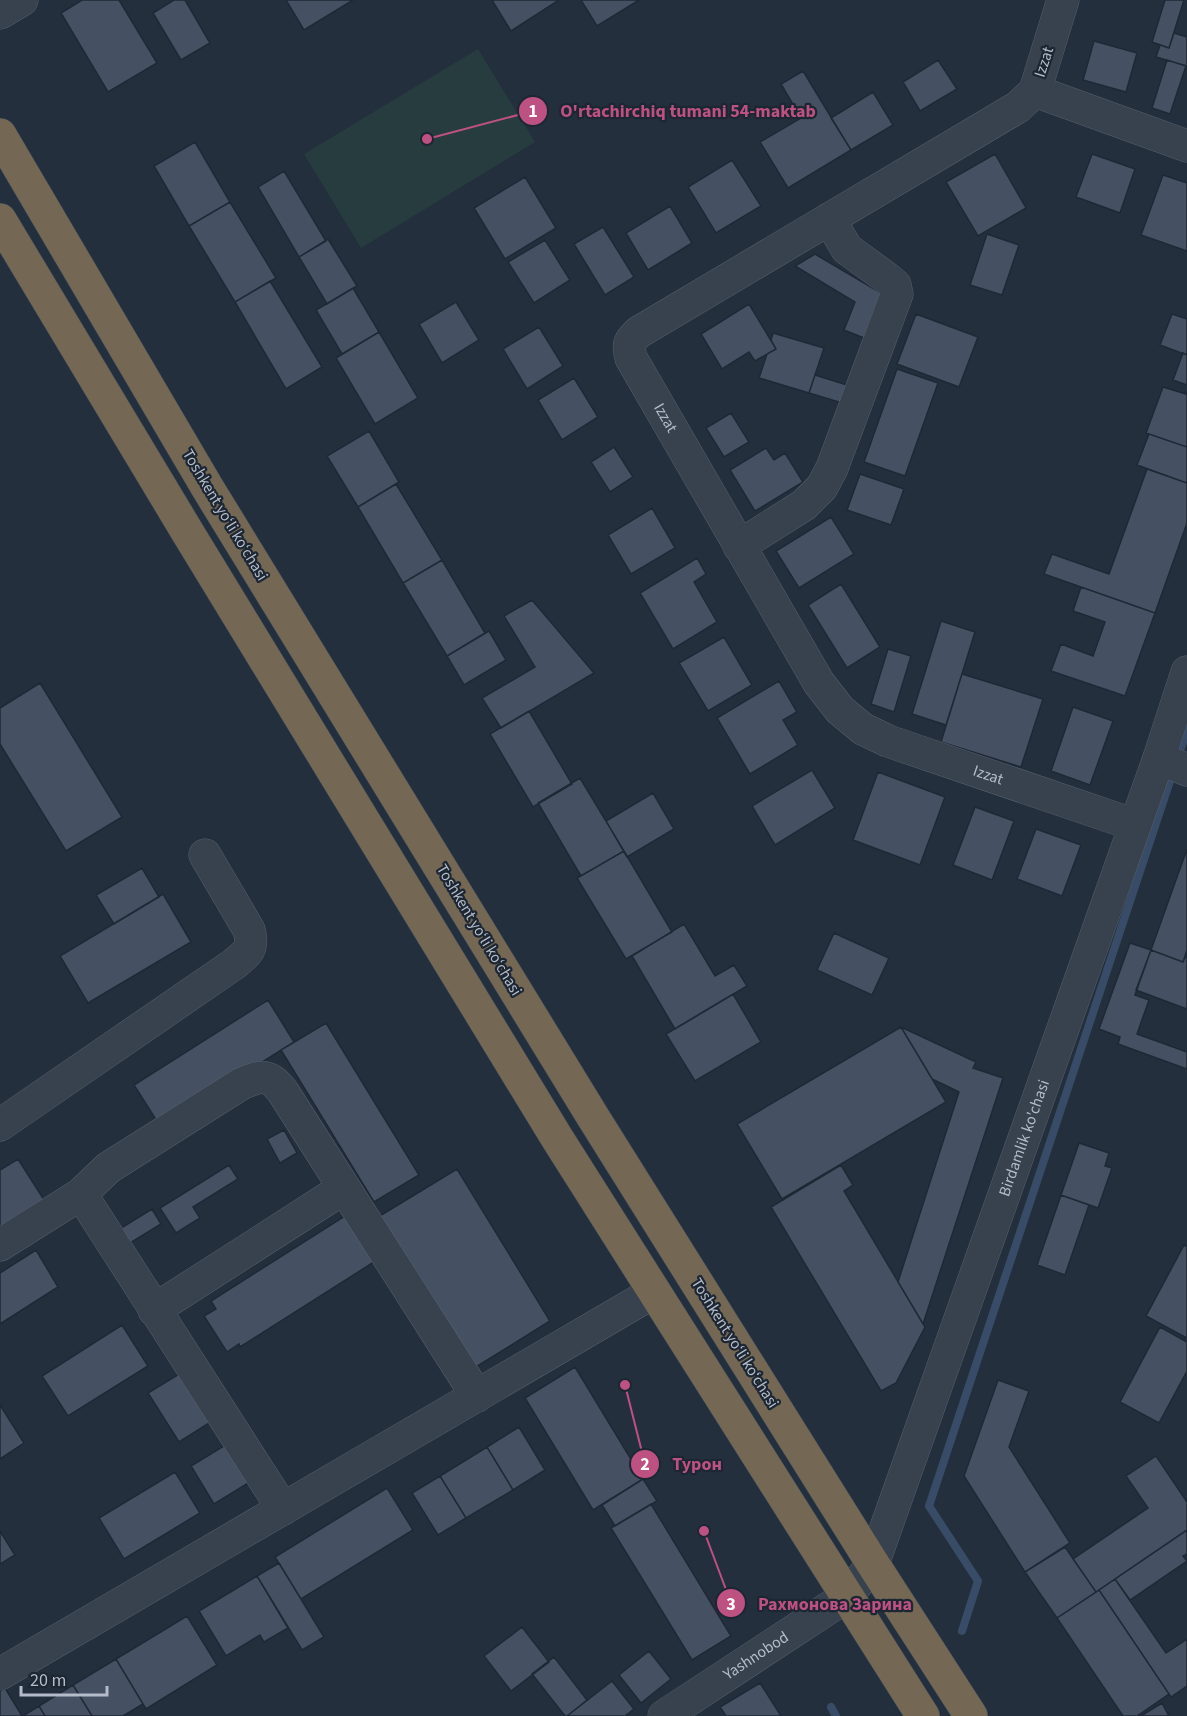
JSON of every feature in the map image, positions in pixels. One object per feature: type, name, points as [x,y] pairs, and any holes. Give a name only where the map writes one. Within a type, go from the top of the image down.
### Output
[{"type":"highway","name":"Toshkent yo‘li ko‘chasi","points":[[0,135],[207,487],[600,1128],[971,1716]]},
{"type":"highway","points":[[0,220],[514,1068],[923,1716]]},
{"type":"street","points":[[0,13],[22,0]]},
{"type":"street","name":"Izzat","points":[[1063,0],[1035,91],[1018,107],[639,332],[630,340],[628,348],[630,358],[819,682],[840,710],[863,729],[888,741],[1135,825]]},
{"type":"street","points":[[1035,91],[1187,146]]},
{"type":"street","points":[[740,546],[804,505],[822,487],[832,468],[897,294],[895,285],[847,249],[829,219]]},
{"type":"street","name":"Birdamlik ko'chasi","points":[[847,1596],[873,1564],[1159,758],[1187,672]]},
{"type":"street","points":[[1159,758],[1187,770]]},
{"type":"street","points":[[0,1125],[247,953],[252,942],[249,930],[206,855]]},
{"type":"street","points":[[0,1245],[81,1194],[108,1168],[241,1084],[259,1077],[274,1080],[477,1396]]},
{"type":"street","points":[[154,1310],[344,1188]]},
{"type":"street","points":[[81,1194],[283,1509]]},
{"type":"street","points":[[0,1674],[654,1292]]},
{"type":"street","name":"Yashnobod","points":[[664,1716],[847,1596]]},
{"type":"green space","points":[[478,49],[535,142],[361,248],[304,154]]},
{"type":"building","points":[[82,0],[119,0],[157,63],[108,92],[61,13]]},
{"type":"building","points":[[174,0],[185,0],[210,43],[181,60],[153,13]]},
{"type":"building","points":[[286,0],[353,0],[304,30]]},
{"type":"building","points":[[492,0],[559,0],[511,31]]},
{"type":"building","points":[[581,0],[639,0],[597,26]]},
{"type":"building","points":[[1165,0],[1184,0],[1169,48],[1152,42]]},
{"type":"building","points":[[1174,33],[1187,37],[1187,66],[1156,57],[1160,45],[1169,48]]},
{"type":"building","points":[[1094,41],[1137,53],[1126,92],[1083,80]]},
{"type":"building","points":[[938,60],[957,89],[920,111],[903,82]]},
{"type":"building","points":[[1167,60],[1186,66],[1170,114],[1152,108]]},
{"type":"building","points":[[803,71],[851,150],[788,188],[760,142],[801,118],[781,84]]},
{"type":"building","points":[[873,92],[893,125],[851,150],[831,118]]},
{"type":"building","points":[[195,142],[230,202],[189,226],[154,166]]},
{"type":"building","points":[[995,154],[1026,208],[978,236],[946,182]]},
{"type":"building","points":[[1092,154],[1135,169],[1120,213],[1076,197]]},
{"type":"building","points":[[732,160],[761,206],[716,233],[688,187]]},
{"type":"building","points":[[284,171],[326,241],[299,257],[258,187]]},
{"type":"building","points":[[1163,175],[1187,183],[1187,251],[1141,235]]},
{"type":"building","points":[[525,177],[556,228],[505,259],[474,208]]},
{"type":"building","points":[[230,202],[276,278],[235,302],[189,226]]},
{"type":"building","points":[[670,206],[692,243],[648,270],[626,233]]},
{"type":"building","points":[[603,227],[634,277],[605,295],[574,244]]},
{"type":"building","points":[[987,234],[1019,245],[1002,295],[970,285]]},
{"type":"building","points":[[328,239],[357,286],[327,304],[299,257]]},
{"type":"building","points":[[545,240],[570,280],[534,303],[508,262]]},
{"type":"building","points":[[815,254],[881,293],[864,338],[844,330],[855,302],[795,266]]},
{"type":"building","points":[[270,281],[322,367],[286,389],[235,302]]},
{"type":"building","points":[[353,288],[379,332],[342,354],[316,310]]},
{"type":"building","points":[[456,302],[479,340],[442,363],[419,324]]},
{"type":"building","points":[[749,304],[776,349],[755,361],[749,352],[722,369],[701,334]]},
{"type":"building","points":[[916,314],[978,337],[959,387],[897,364]]},
{"type":"building","points":[[1172,314],[1187,319],[1187,355],[1160,345]]},
{"type":"building","points":[[539,327],[563,366],[527,389],[503,349]]},
{"type":"building","points":[[379,332],[418,398],[375,424],[336,358]]},
{"type":"building","points":[[773,333],[824,348],[809,393],[759,378],[767,354],[776,349],[771,340]]},
{"type":"building","points":[[1183,353],[1187,355],[1187,385],[1173,380]]},
{"type":"building","points":[[897,369],[938,383],[905,476],[864,462]]},
{"type":"building","points":[[815,375],[847,385],[842,403],[809,393]]},
{"type":"building","points":[[574,378],[598,417],[562,440],[538,400]]},
{"type":"building","points":[[1163,387],[1186,394],[1187,391],[1187,447],[1146,433]]},
{"type":"building","points":[[731,413],[749,442],[724,457],[706,428]]},
{"type":"building","points":[[369,431],[399,482],[358,507],[327,456]]},
{"type":"building","points":[[1149,434],[1187,447],[1187,483],[1137,465]]},
{"type":"building","points":[[614,447],[633,477],[610,492],[591,462]]},
{"type":"building","points":[[766,448],[774,460],[785,453],[803,482],[755,511],[730,470]]},
{"type":"building","points":[[1147,469],[1187,483],[1187,523],[1155,613],[1044,574],[1052,554],[1109,574]]},
{"type":"building","points":[[860,474],[904,489],[891,525],[847,510]]},
{"type":"building","points":[[396,484],[442,560],[403,583],[358,507]]},
{"type":"building","points":[[652,508],[675,548],[631,574],[608,535]]},
{"type":"building","points":[[831,517],[854,554],[799,588],[776,551]]},
{"type":"building","points":[[697,558],[706,574],[694,582],[717,622],[673,649],[640,593]]},
{"type":"building","points":[[442,560],[485,633],[447,656],[403,583]]},
{"type":"building","points":[[841,584],[880,647],[847,668],[808,605]]},
{"type":"building","points":[[1081,587],[1155,613],[1125,696],[1051,671],[1061,644],[1093,656],[1105,622],[1073,611]]},
{"type":"building","points":[[532,600],[594,673],[501,728],[482,698],[535,667],[504,616]]},
{"type":"building","points":[[941,621],[975,632],[946,725],[912,714]]},
{"type":"building","points":[[489,631],[506,660],[464,685],[447,656]]},
{"type":"building","points":[[724,637],[752,685],[708,711],[679,663]]},
{"type":"building","points":[[888,649],[911,656],[894,712],[871,704]]},
{"type":"building","points":[[962,674],[1043,699],[1021,767],[941,742]]},
{"type":"building","points":[[779,681],[797,712],[783,720],[798,745],[750,774],[717,718]]},
{"type":"building","points":[[40,683],[122,817],[66,851],[0,744],[0,708]]},
{"type":"building","points":[[1073,707],[1113,721],[1090,785],[1051,771]]},
{"type":"building","points":[[529,711],[572,784],[533,807],[490,734]]},
{"type":"building","points":[[812,770],[835,808],[775,845],[752,806]]},
{"type":"building","points":[[878,772],[945,797],[920,865],[853,840]]},
{"type":"building","points":[[580,778],[624,851],[581,876],[538,803]]},
{"type":"building","points":[[653,793],[674,829],[627,857],[606,821]]},
{"type":"building","points":[[975,807],[1014,821],[992,880],[953,865]]},
{"type":"building","points":[[1036,829],[1081,845],[1062,896],[1017,879]]},
{"type":"building","points":[[1187,849],[1187,950],[1183,962],[1151,950]]},
{"type":"building","points":[[624,851],[672,932],[626,959],[577,878]]},
{"type":"building","points":[[142,868],[159,897],[114,924],[96,895]]},
{"type":"building","points":[[163,894],[191,942],[88,1003],[60,956]]},
{"type":"building","points":[[684,924],[715,976],[734,965],[747,986],[675,1029],[632,956]]},
{"type":"building","points":[[834,933],[889,958],[872,995],[817,970]]},
{"type":"building","points":[[1130,943],[1151,950],[1135,995],[1149,1000],[1137,1034],[1187,1052],[1187,1069],[1118,1044],[1120,1037],[1099,1029]]},
{"type":"building","points":[[1151,950],[1183,962],[1185,957],[1187,958],[1187,1009],[1136,990]]},
{"type":"building","points":[[733,994],[761,1042],[695,1081],[666,1034]]},
{"type":"building","points":[[268,1000],[294,1042],[160,1126],[134,1085]]},
{"type":"building","points":[[326,1023],[419,1175],[374,1202],[281,1050]]},
{"type":"building","points":[[901,1027],[976,1062],[973,1068],[1003,1078],[923,1324],[898,1282],[959,1092],[932,1079]]},
{"type":"building","points":[[901,1027],[946,1102],[782,1199],[737,1124]]},
{"type":"building","points":[[284,1130],[297,1153],[280,1163],[267,1139]]},
{"type":"building","points":[[1079,1143],[1109,1153],[1105,1166],[1112,1168],[1098,1208],[1061,1195]]},
{"type":"building","points":[[18,1159],[46,1203],[0,1232],[0,1170]]},
{"type":"building","points":[[229,1165],[238,1179],[193,1207],[200,1218],[176,1233],[160,1208]]},
{"type":"building","points":[[841,1165],[853,1185],[844,1191],[925,1327],[896,1383],[881,1391],[771,1207]]},
{"type":"building","points":[[457,1169],[550,1321],[471,1370],[378,1217]]},
{"type":"building","points":[[1061,1195],[1089,1205],[1065,1275],[1037,1265]]},
{"type":"building","points":[[152,1209],[161,1224],[122,1248],[113,1233]]},
{"type":"building","points":[[348,1214],[377,1260],[240,1347],[239,1344],[227,1352],[204,1316],[216,1309],[211,1301]]},
{"type":"building","points":[[1184,1245],[1187,1247],[1187,1338],[1146,1316]]},
{"type":"building","points":[[36,1250],[58,1287],[0,1324],[0,1273]]},
{"type":"building","points":[[122,1325],[148,1366],[68,1416],[42,1376]]},
{"type":"building","points":[[1160,1327],[1187,1342],[1187,1371],[1159,1423],[1120,1402]]},
{"type":"building","points":[[575,1367],[643,1479],[593,1510],[525,1398]]},
{"type":"building","points":[[184,1371],[214,1420],[179,1442],[148,1393]]},
{"type":"building","points":[[998,1380],[1029,1391],[1009,1447],[1070,1543],[1025,1572],[964,1476]]},
{"type":"building","points":[[0,1405],[24,1443],[0,1459]]},
{"type":"building","points":[[519,1427],[545,1470],[513,1490],[487,1447]]},
{"type":"building","points":[[227,1444],[250,1482],[214,1504],[191,1466]]},
{"type":"building","points":[[487,1447],[513,1490],[466,1518],[440,1476]]},
{"type":"building","points":[[1156,1456],[1187,1502],[1187,1530],[1096,1592],[1073,1559],[1148,1508],[1126,1476]]},
{"type":"building","points":[[175,1472],[200,1513],[124,1559],[99,1518]]},
{"type":"building","points":[[440,1476],[466,1518],[438,1535],[412,1493]]},
{"type":"building","points":[[643,1479],[657,1501],[615,1526],[602,1505]]},
{"type":"building","points":[[387,1488],[413,1530],[301,1599],[275,1557]]},
{"type":"building","points":[[651,1504],[731,1636],[692,1660],[611,1528]]},
{"type":"building","points":[[1187,1530],[1187,1554],[1183,1556],[1187,1561],[1130,1600],[1115,1579]]},
{"type":"building","points":[[0,1531],[15,1555],[0,1564]]},
{"type":"building","points":[[1065,1547],[1096,1592],[1057,1618],[1025,1572]]},
{"type":"building","points":[[279,1563],[324,1637],[302,1650],[257,1576]]},
{"type":"building","points":[[257,1576],[288,1628],[264,1642],[260,1635],[226,1656],[199,1611]]},
{"type":"building","points":[[1115,1579],[1166,1653],[1187,1639],[1187,1686],[1171,1697],[1099,1590]]},
{"type":"building","points":[[1099,1590],[1169,1694],[1137,1716],[1123,1716],[1057,1618]]},
{"type":"building","points":[[187,1616],[217,1665],[146,1709],[116,1659]]},
{"type":"building","points":[[522,1627],[549,1662],[511,1691],[484,1656]]},
{"type":"building","points":[[649,1651],[671,1679],[641,1703],[619,1675]]},
{"type":"building","points":[[554,1657],[587,1700],[567,1716],[532,1674]]},
{"type":"building","points":[[116,1659],[143,1704],[123,1716],[92,1716],[73,1685]]},
{"type":"building","points":[[612,1681],[634,1709],[625,1716],[567,1716]]},
{"type":"building","points":[[760,1683],[781,1716],[726,1716],[720,1707]]},
{"type":"building","points":[[73,1685],[92,1716],[45,1716],[39,1706]]},
{"type":"building","points":[[5,1688],[22,1716],[0,1716],[0,1691]]},
{"type":"building","points":[[1162,1703],[1169,1716],[1141,1716]]},
{"type":"building","points":[[39,1706],[45,1716],[23,1716]]},
{"type":"waterway","points":[[962,1631],[978,1581],[929,1506],[1187,730]]},
{"type":"waterway","points":[[831,1707],[836,1716]]},
{"type":"place","name":"O'rtachirchiq tumani 54-maktab","points":[[427,139]]},
{"type":"place","name":"Турон","points":[[625,1385]]},
{"type":"place","name":"Рахмонова Зарина","points":[[704,1531]]}]
